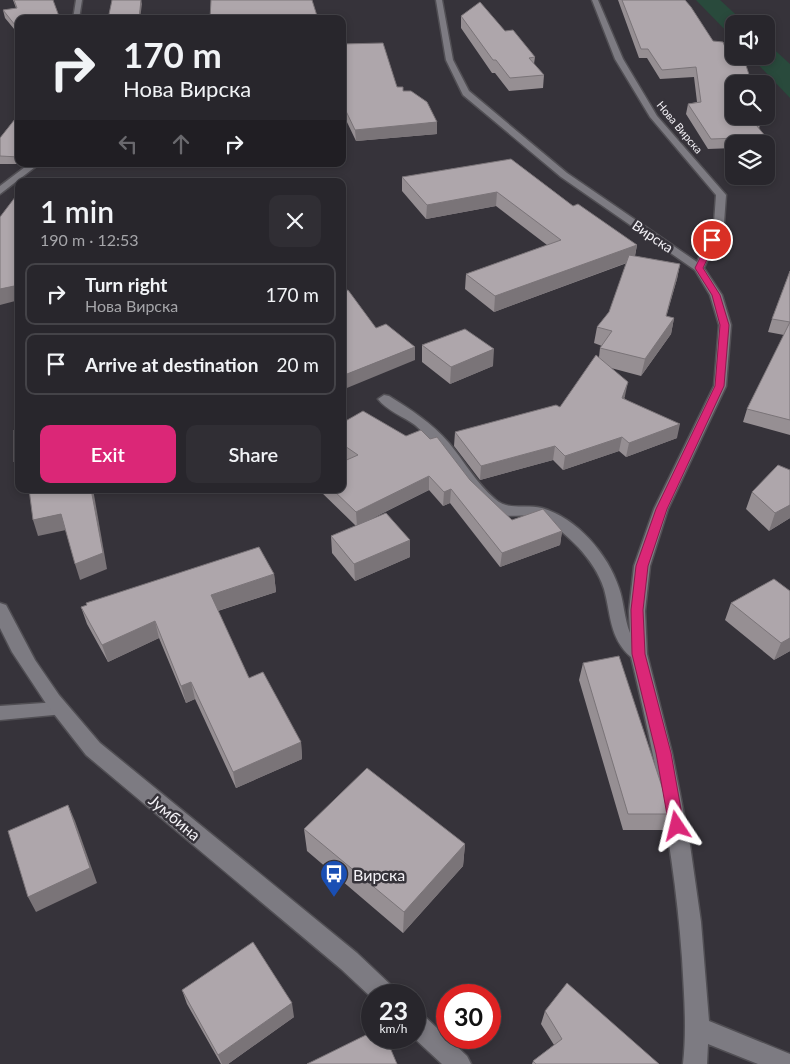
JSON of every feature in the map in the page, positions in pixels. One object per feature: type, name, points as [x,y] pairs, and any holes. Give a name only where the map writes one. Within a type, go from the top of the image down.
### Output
[{"type":"street","points":[[77,15],[79,0]]},
{"type":"street","name":"Вирска","points":[[439,0],[448,62],[466,93],[578,185],[699,268],[716,295],[725,325],[720,386],[662,509],[642,566],[637,610],[639,654],[664,753],[680,845],[690,922],[698,1028],[695,1064]]},
{"type":"street","name":"Нова Вирска","points":[[595,0],[619,59],[654,117],[721,195],[722,204],[719,226],[699,268]]},
{"type":"street","points":[[16,178],[30,167]]},
{"type":"street","points":[[0,191],[15,179]]},
{"type":"street","points":[[384,399],[400,408],[438,440],[492,506],[508,512],[530,511],[546,515],[585,545],[606,572],[614,596],[621,635],[626,644],[639,654]]},
{"type":"street","name":"Јумбина","points":[[0,609],[24,656],[58,709],[93,749],[349,961],[373,984]]},
{"type":"street","points":[[0,713],[58,709]]},
{"type":"street","points":[[698,1028],[787,1064]]},
{"type":"street","points":[[426,1033],[459,1064]]},
{"type":"green space","points":[[696,0],[720,0],[736,15],[725,15],[725,30]]},
{"type":"green space","points":[[775,50],[790,64],[790,98],[775,82],[775,75],[768,75],[759,65],[775,65]]},
{"type":"building","points":[[14,0],[53,0],[59,15],[15,15],[15,25],[3,10],[17,8]]},
{"type":"building","points":[[112,0],[141,0],[139,15],[109,15]]},
{"type":"building","points":[[211,0],[312,0],[317,15],[210,15]]},
{"type":"building","points":[[622,0],[685,0],[713,41],[723,42],[725,47],[725,65],[746,65],[749,75],[725,75],[725,125],[756,125],[764,135],[725,135],[725,138],[711,139],[688,104],[701,102],[696,67],[662,70],[648,49],[641,49]]},
{"type":"building","points":[[480,2],[505,31],[513,30],[535,57],[529,58],[544,75],[510,78],[496,60],[493,60],[461,16]]},
{"type":"building","points":[[383,43],[397,87],[403,87],[403,91],[411,91],[427,102],[437,122],[355,130],[346,111],[346,44]]},
{"type":"building","points":[[15,119],[15,157],[0,156],[0,138]]},
{"type":"building","points":[[511,159],[573,206],[578,204],[637,245],[495,296],[466,274],[561,240],[497,192],[427,205],[402,177]]},
{"type":"building","points":[[15,197],[15,286],[0,289],[0,217]]},
{"type":"building","points":[[629,255],[680,264],[666,316],[674,318],[645,359],[600,348],[612,331],[597,327],[609,312]]},
{"type":"building","points":[[790,271],[790,322],[772,319]]},
{"type":"building","points":[[348,290],[376,328],[386,324],[415,347],[346,374],[346,291]]},
{"type":"building","points":[[790,322],[790,420],[747,409]]},
{"type":"building","points":[[465,329],[494,349],[451,367],[422,345]]},
{"type":"building","points":[[596,355],[628,382],[622,398],[680,424],[629,443],[622,437],[565,456],[555,446],[481,466],[455,432],[556,405],[560,407]]},
{"type":"building","points":[[363,411],[406,436],[421,430],[430,439],[437,437],[470,480],[512,520],[543,509],[562,531],[502,553],[451,489],[444,492],[429,476],[356,512],[336,493],[346,493],[346,460],[358,455],[346,447],[346,421]]},
{"type":"building","points":[[14,430],[15,430],[14,462]]},
{"type":"building","points":[[778,465],[790,470],[790,505],[775,513],[752,492]]},
{"type":"building","points":[[30,493],[92,493],[103,553],[75,564],[61,514],[33,520]]},
{"type":"building","points":[[386,513],[410,540],[354,564],[331,536]]},
{"type":"building","points":[[259,547],[274,574],[211,595],[249,678],[263,672],[301,742],[233,772],[191,682],[181,686],[155,621],[102,645],[81,607],[87,605],[86,603]]},
{"type":"building","points":[[774,579],[790,591],[790,638],[781,643],[731,603]]},
{"type":"building","points":[[619,656],[671,814],[628,814],[583,663]]},
{"type":"building","points":[[367,768],[465,844],[404,912],[304,829]]},
{"type":"building","points":[[68,805],[90,868],[28,897],[8,831]]},
{"type":"building","points":[[253,942],[292,1003],[218,1055],[182,990]]},
{"type":"building","points":[[567,983],[659,1064],[536,1064],[533,1061],[562,1039],[545,1011]]},
{"type":"building","points":[[361,1037],[361,1049],[391,1049],[397,1064],[307,1064]]},
{"type":"place","name":"Вирска","points":[[334,898]]},
{"type":"route","points":[[677,826],[664,753],[639,654],[637,610],[642,566],[662,509],[720,386],[725,325],[716,295],[699,268],[712,240]]}]
